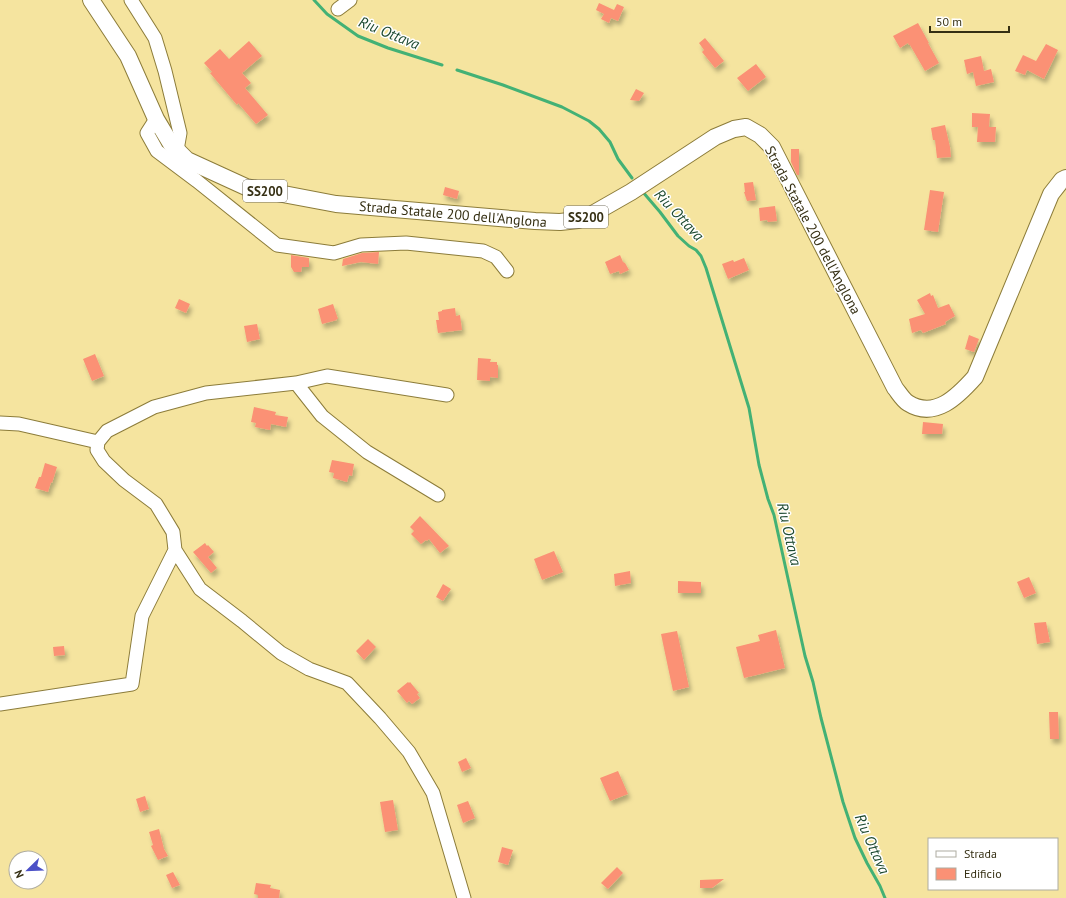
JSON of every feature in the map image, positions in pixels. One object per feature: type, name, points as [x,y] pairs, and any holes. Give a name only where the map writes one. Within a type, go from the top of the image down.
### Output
[{"type":"main road","name":"Strada Statale 200 dell'Anglona","points":[[92,0],[128,56],[156,119],[171,144],[187,160],[246,188],[336,204],[536,221],[560,222],[578,220],[589,216],[632,192],[715,137],[734,129],[746,127],[760,134],[772,147],[896,388],[907,402],[920,408],[934,409],[948,403],[975,377],[1051,194],[1062,180],[1066,178]]},
{"type":"street","points":[[131,0],[155,38],[165,71],[180,133],[177,150]]},
{"type":"street","points":[[338,9],[350,0]]},
{"type":"street","points":[[156,119],[147,133],[157,151],[198,181],[277,245],[334,253],[361,245],[406,243],[483,251],[496,257],[507,271]]},
{"type":"street","points":[[447,395],[327,376],[296,383],[206,393],[154,407],[107,431],[98,442],[97,450],[104,461],[124,480],[156,504],[173,532],[175,550],[200,589],[242,621],[280,653],[309,669],[347,683],[409,752],[433,793],[464,898]]},
{"type":"street","points":[[296,383],[322,416],[367,452],[438,495]]},
{"type":"street","points":[[0,423],[18,424],[98,442]]},
{"type":"street","points":[[0,704],[132,684],[142,616],[175,550]]},
{"type":"building","points":[[599,3],[614,10],[617,4],[624,7],[618,21],[611,18],[609,23],[601,19],[604,14],[596,10]]},
{"type":"building","points":[[918,23],[939,63],[925,71],[910,45],[908,43],[900,48],[893,36]]},
{"type":"building","points":[[705,38],[724,61],[715,68],[702,52],[704,50],[699,43]]},
{"type":"building","points":[[249,41],[262,56],[242,73],[251,83],[245,88],[268,115],[256,124],[238,103],[237,105],[210,73],[212,72],[204,63],[220,49],[229,59]]},
{"type":"building","points":[[1046,44],[1058,50],[1044,79],[1027,70],[1025,75],[1015,71],[1023,55],[1036,61]]},
{"type":"building","points":[[981,56],[984,71],[991,69],[994,82],[976,86],[973,72],[967,74],[964,60]]},
{"type":"building","points":[[756,64],[766,77],[748,91],[737,78]]},
{"type":"building","points":[[636,89],[644,93],[639,101],[630,100]]},
{"type":"building","points":[[972,113],[990,114],[989,127],[996,127],[995,142],[977,142],[978,127],[972,127]]},
{"type":"building","points":[[945,125],[951,157],[937,158],[935,140],[933,140],[931,128]]},
{"type":"building","points":[[791,149],[799,149],[799,175],[797,175],[791,162]]},
{"type":"building","points":[[753,182],[756,200],[747,201],[744,192],[744,183]]},
{"type":"building","points":[[445,187],[459,191],[457,199],[443,195]]},
{"type":"building","points":[[930,190],[944,192],[938,232],[924,230]]},
{"type":"building","points":[[775,206],[777,221],[760,221],[759,208]]},
{"type":"building","points":[[379,252],[378,264],[361,262],[342,266],[343,259],[362,253]]},
{"type":"building","points":[[291,255],[309,258],[309,267],[302,267],[301,272],[294,272],[291,267]]},
{"type":"building","points":[[620,255],[629,270],[620,274],[619,271],[610,274],[605,262]]},
{"type":"building","points":[[744,258],[749,270],[728,279],[722,264],[733,260],[734,262]]},
{"type":"building","points":[[930,293],[931,296],[933,295],[938,308],[949,304],[955,316],[945,322],[946,324],[923,333],[921,330],[912,333],[909,319],[925,314],[917,300]]},
{"type":"building","points":[[179,299],[190,304],[186,313],[175,308]]},
{"type":"building","points":[[333,304],[338,319],[322,324],[318,309]]},
{"type":"building","points":[[455,308],[456,316],[460,315],[462,330],[438,333],[436,320],[439,320],[438,312]]},
{"type":"building","points":[[257,324],[260,339],[247,342],[244,326]]},
{"type":"building","points":[[969,335],[979,339],[974,352],[965,349]]},
{"type":"building","points":[[95,354],[104,376],[92,381],[83,359]]},
{"type":"building","points":[[478,358],[491,359],[490,362],[497,362],[498,378],[490,377],[490,381],[477,380]]},
{"type":"building","points":[[254,407],[276,412],[275,415],[288,417],[286,427],[271,424],[270,430],[255,427],[256,423],[251,422]]},
{"type":"building","points":[[923,422],[943,424],[942,434],[922,434]]},
{"type":"building","points":[[332,460],[354,464],[352,476],[349,475],[347,482],[333,478],[334,473],[329,472]]},
{"type":"building","points":[[45,463],[57,467],[48,492],[35,488],[39,477],[41,477]]},
{"type":"building","points":[[420,516],[449,546],[440,553],[429,539],[421,544],[411,534],[414,531],[410,527]]},
{"type":"building","points":[[205,543],[214,552],[208,557],[217,568],[211,573],[193,552]]},
{"type":"building","points":[[554,551],[563,572],[542,580],[534,559]]},
{"type":"building","points":[[630,571],[631,583],[615,586],[614,574]]},
{"type":"building","points":[[1029,577],[1036,593],[1024,598],[1017,582]]},
{"type":"building","points":[[678,581],[701,582],[701,593],[678,593]]},
{"type":"building","points":[[443,584],[451,589],[443,601],[436,597]]},
{"type":"building","points":[[1046,622],[1050,642],[1037,644],[1034,623]]},
{"type":"building","points":[[776,630],[785,668],[744,678],[736,647],[760,641],[758,635]]},
{"type":"building","points":[[677,631],[689,687],[673,691],[661,634]]},
{"type":"building","points":[[368,639],[376,647],[364,660],[356,651]]},
{"type":"building","points":[[64,646],[65,655],[54,656],[53,647]]},
{"type":"building","points":[[410,682],[419,693],[417,694],[420,698],[412,704],[409,701],[407,703],[397,691]]},
{"type":"building","points":[[1049,712],[1058,712],[1059,739],[1050,739]]},
{"type":"building","points":[[466,758],[471,768],[462,772],[458,762]]},
{"type":"building","points":[[618,771],[628,794],[610,801],[600,778]]},
{"type":"building","points":[[145,796],[149,809],[140,812],[136,799]]},
{"type":"building","points":[[393,800],[398,830],[385,832],[380,802]]},
{"type":"building","points":[[468,801],[475,818],[463,823],[457,805]]},
{"type":"building","points":[[159,829],[164,849],[168,856],[158,860],[151,846],[153,845],[149,832]]},
{"type":"building","points":[[502,847],[513,850],[508,865],[498,862]]},
{"type":"building","points":[[617,867],[623,873],[608,889],[601,883]]},
{"type":"building","points":[[173,872],[180,885],[172,888],[166,875]]},
{"type":"building","points":[[724,879],[712,888],[700,888],[700,880]]},
{"type":"building","points":[[256,883],[271,885],[270,888],[280,890],[279,898],[258,898],[258,895],[254,894]]},
{"type":"waterway","name":"Riu Ottava","points":[[314,0],[327,14],[358,36],[388,48],[442,65]]},
{"type":"waterway","name":"Riu Ottava","points":[[457,70],[562,107],[589,121],[599,129],[610,142],[618,159],[632,178]]},
{"type":"waterway","name":"Riu Ottava","points":[[642,191],[678,236],[696,250],[701,256],[706,268],[749,408],[759,465],[774,515],[805,656],[843,802],[855,838],[885,898]]}]
